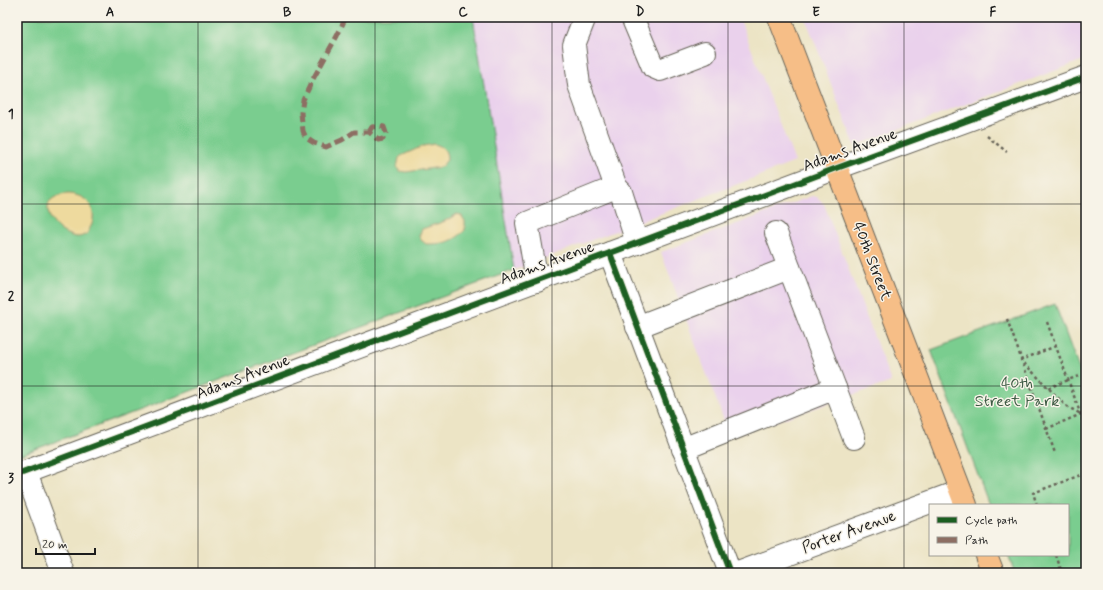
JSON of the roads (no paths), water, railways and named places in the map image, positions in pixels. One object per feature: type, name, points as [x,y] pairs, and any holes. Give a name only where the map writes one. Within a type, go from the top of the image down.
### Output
[{"type":"main road","name":"40th Street","points":[[779,17],[963,498]]},
{"type":"main road","points":[[986,556],[993,573]]},
{"type":"street","points":[[585,17],[574,45],[579,85],[616,187],[621,192],[637,243]]},
{"type":"street","points":[[632,17],[653,67],[660,70],[705,53]]},
{"type":"street","name":"Adams Avenue","points":[[22,474],[837,168],[1086,77]]},
{"type":"street","points":[[536,281],[527,223],[616,187]]},
{"type":"street","points":[[776,233],[854,438]]},
{"type":"street","points":[[610,253],[730,573]]},
{"type":"street","points":[[637,327],[789,268]]},
{"type":"street","points":[[683,449],[835,388]]},
{"type":"street","points":[[22,474],[63,573]]},
{"type":"street","name":"Porter Avenue","points":[[945,504],[963,498]]},
{"type":"street","name":"Porter Avenue","points":[[738,573],[929,509]]},
{"type":"park label","name":"40th Street Park","points":[[1017,392]]}]
